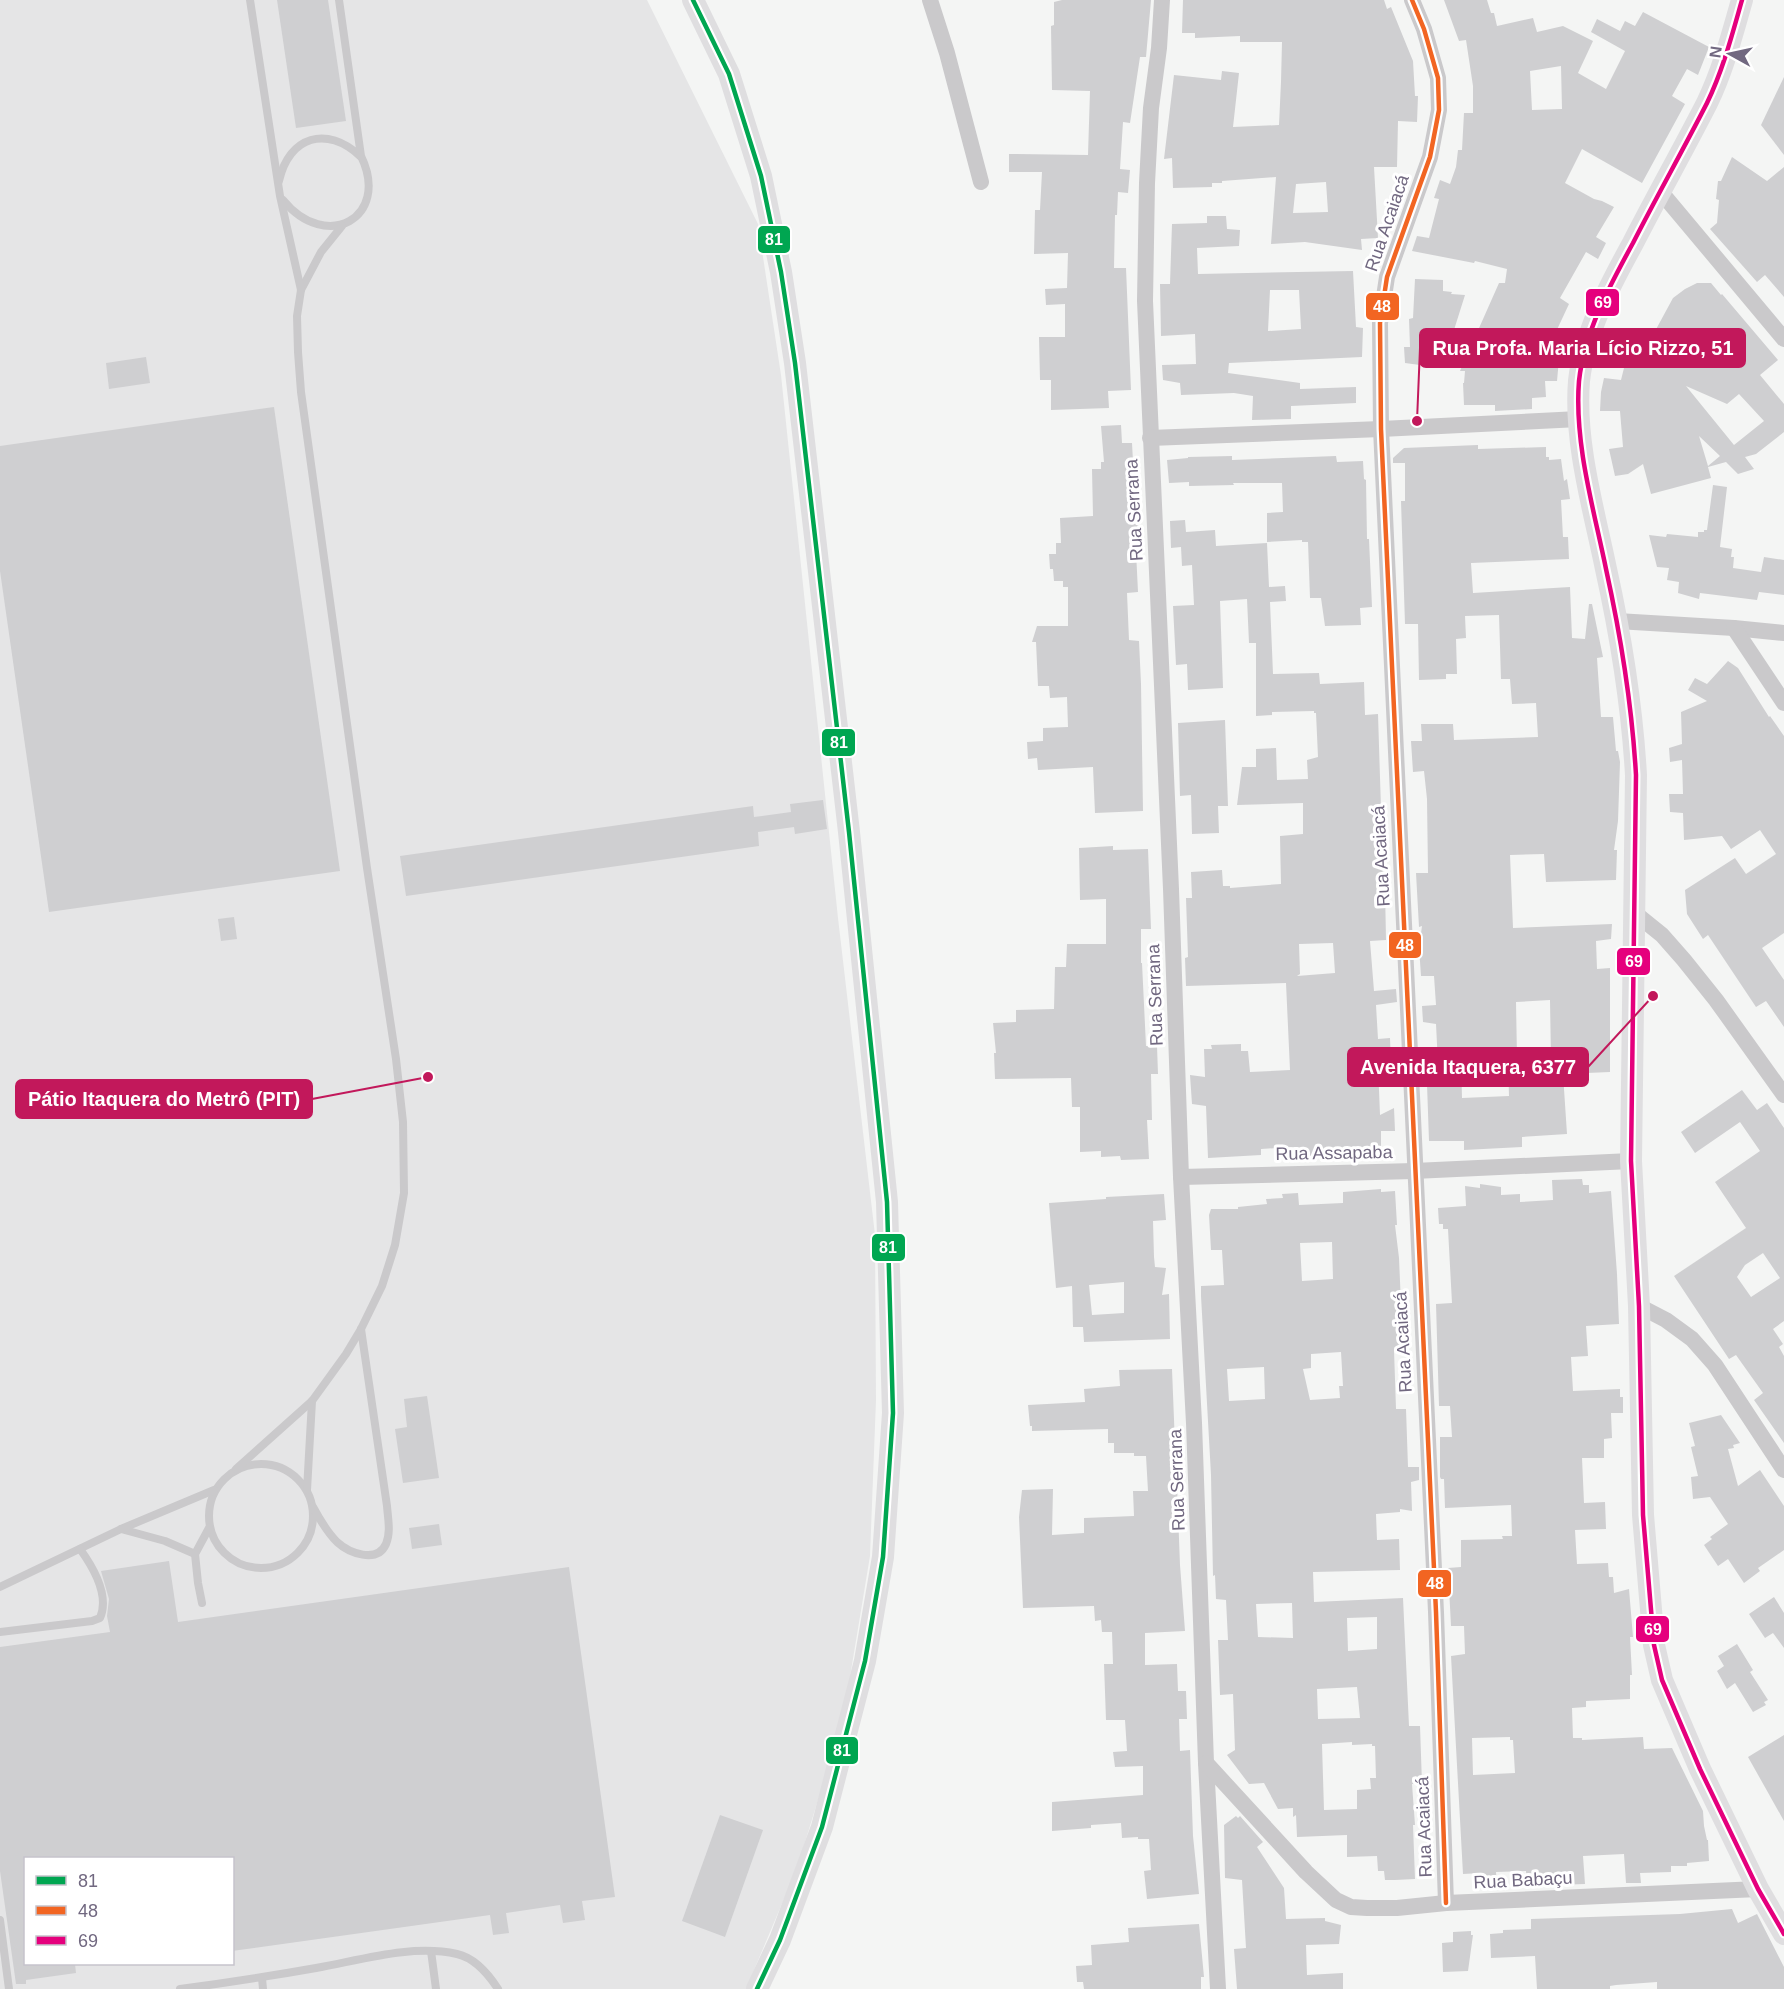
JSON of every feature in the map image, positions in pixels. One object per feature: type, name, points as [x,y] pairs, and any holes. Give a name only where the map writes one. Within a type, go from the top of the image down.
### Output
[{"type":"street","points":[[693,0],[729,74],[761,176],[781,272],[795,363],[849,832],[887,1202],[893,1413],[884,1557],[865,1661],[822,1827],[780,1940],[757,1989]]},
{"type":"street","points":[[930,0],[948,53],[981,182]]},
{"type":"street","name":"Rua Serrana","points":[[1162,0],[1159,48],[1151,108],[1145,301],[1194,1423],[1206,1762],[1218,1989]]},
{"type":"street","name":"Rua Acaiacá","points":[[1412,0],[1424,29],[1438,78],[1439,110],[1430,157],[1388,277],[1380,323],[1381,429],[1436,1612],[1446,1904]]},
{"type":"street","points":[[1742,0],[1721,69],[1708,100],[1603,303],[1588,343],[1580,381],[1579,419],[1586,471],[1617,621],[1633,721],[1636,775],[1636,914],[1631,1161],[1639,1306],[1643,1515],[1654,1645],[1662,1680],[1682,1729],[1758,1889],[1784,1934]]},
{"type":"street","points":[[1660,191],[1784,339]]},
{"type":"street","points":[[1150,438],[1579,419]]},
{"type":"street","points":[[1617,621],[1784,633]]},
{"type":"street","points":[[1734,628],[1784,703]]},
{"type":"street","points":[[1636,914],[1662,935],[1684,960],[1716,1000],[1784,1095]]},
{"type":"street","name":"Rua Assapaba","points":[[1182,1177],[1414,1171],[1631,1161]]},
{"type":"street","points":[[1639,1306],[1666,1320],[1692,1339],[1715,1365],[1784,1470]]},
{"type":"street","name":"Rua Babaçu","points":[[1206,1762],[1306,1872],[1336,1900],[1351,1907],[1397,1908],[1758,1889]]},
{"type":"lane","points":[[250,0],[278,186],[301,290]]},
{"type":"lane","points":[[313,1507],[312,1525],[306,1542],[295,1556],[280,1565],[262,1569],[244,1566],[229,1558],[216,1545],[209,1528],[208,1510],[214,1490],[224,1478],[312,1401],[361,1329],[382,1286],[395,1245],[404,1193],[403,1122],[396,1059],[301,392],[298,352],[297,316],[301,290],[321,252],[342,226],[357,215],[366,201],[370,186],[368,170],[361,156],[339,0]]},
{"type":"lane","points":[[278,186],[282,169],[289,155],[301,145],[316,138],[331,139],[349,145],[361,156]]},
{"type":"lane","points":[[280,196],[291,210],[307,221],[321,226],[342,226]]},
{"type":"lane","points":[[236,1469],[249,1464],[262,1463],[288,1470],[307,1490],[313,1507],[338,1543],[353,1552],[367,1556],[376,1554],[385,1546],[389,1531],[387,1506],[361,1329]]},
{"type":"lane","points":[[307,1490],[312,1401]]},
{"type":"lane","points":[[0,1587],[121,1529],[214,1490]]},
{"type":"lane","points":[[202,1603],[195,1554],[209,1528]]},
{"type":"lane","points":[[121,1529],[165,1541],[195,1554]]},
{"type":"lane","points":[[0,1632],[92,1622],[100,1618],[103,1611],[102,1595],[94,1570],[80,1549]]},
{"type":"lane","points":[[0,1920],[9,1989]]},
{"type":"lane","points":[[431,1951],[436,1989]]},
{"type":"lane","points":[[180,1989],[262,1978],[399,1953],[431,1951],[459,1954],[479,1966],[498,1989]]},
{"type":"lane","points":[[262,1978],[263,1989]]},
{"type":"shaded area","points":[[0,0],[647,0],[758,224],[781,375],[838,918],[875,1235],[876,1400],[870,1556],[843,1719],[797,1868],[746,1989],[0,1989]]},
{"type":"building","points":[[277,0],[328,0],[346,121],[296,128]]},
{"type":"building","points":[[1062,0],[1151,0],[1146,57],[1140,57],[1130,123],[1123,122],[1120,169],[1130,170],[1128,193],[1118,192],[1117,215],[1115,215],[1114,268],[1126,268],[1131,390],[1108,391],[1109,408],[1051,410],[1051,380],[1040,380],[1039,337],[1065,337],[1065,304],[1046,305],[1045,289],[1067,288],[1068,253],[1034,254],[1035,210],[1040,210],[1042,172],[1009,172],[1009,154],[1088,155],[1090,91],[1052,90],[1051,26],[1054,25],[1054,2]]},
{"type":"building","points":[[1183,0],[1384,0],[1387,9],[1391,7],[1413,61],[1415,96],[1418,96],[1417,122],[1398,121],[1397,167],[1374,167],[1378,238],[1361,239],[1362,250],[1305,242],[1271,244],[1276,177],[1222,181],[1222,183],[1212,183],[1212,187],[1173,188],[1172,158],[1164,159],[1174,75],[1221,80],[1222,71],[1239,73],[1233,127],[1279,125],[1282,42],[1240,42],[1240,36],[1195,38],[1195,33],[1182,33]],"holes":[[[1326,182],[1328,212],[1293,213],[1296,184]]]},
{"type":"building","points":[[1444,0],[1487,0],[1491,13],[1494,13],[1497,26],[1533,18],[1537,32],[1563,26],[1593,41],[1578,73],[1606,89],[1625,51],[1591,32],[1597,19],[1620,31],[1625,21],[1635,26],[1643,12],[1709,47],[1698,75],[1687,69],[1672,96],[1685,104],[1642,183],[1582,149],[1565,183],[1614,207],[1596,237],[1606,243],[1598,259],[1586,252],[1560,298],[1569,304],[1554,336],[1561,337],[1557,381],[1545,381],[1546,397],[1532,398],[1532,409],[1495,411],[1495,405],[1464,405],[1465,371],[1460,371],[1499,283],[1505,283],[1507,269],[1475,261],[1474,263],[1412,251],[1417,236],[1429,238],[1439,199],[1434,198],[1440,180],[1450,184],[1456,167],[1458,150],[1462,150],[1464,113],[1473,113],[1473,86],[1466,40],[1459,41]],"holes":[[[1561,66],[1562,109],[1532,110],[1530,71]]]},
{"type":"building","points":[[1784,77],[1784,155],[1761,125]]},
{"type":"building","points":[[1732,157],[1767,181],[1784,167],[1784,297],[1765,275],[1757,282],[1710,229],[1717,223],[1718,181],[1721,181]]},
{"type":"building","points":[[1207,216],[1226,216],[1227,229],[1240,230],[1239,246],[1197,248],[1198,274],[1353,271],[1356,327],[1363,328],[1362,357],[1229,363],[1228,373],[1300,383],[1300,389],[1356,387],[1356,403],[1291,406],[1291,419],[1252,420],[1253,396],[1234,393],[1181,395],[1180,383],[1163,380],[1162,365],[1196,364],[1195,334],[1161,336],[1160,284],[1170,284],[1172,224],[1207,223]],"holes":[[[1270,290],[1299,290],[1301,329],[1268,331]]]},
{"type":"building","points":[[1415,279],[1443,280],[1443,291],[1465,295],[1442,368],[1405,363],[1404,347],[1410,347],[1409,319],[1413,318]]},
{"type":"building","points":[[1697,283],[1711,283],[1778,360],[1760,375],[1784,404],[1784,432],[1756,454],[1745,457],[1754,469],[1738,474],[1726,462],[1708,467],[1711,478],[1651,494],[1643,464],[1628,474],[1615,476],[1609,449],[1623,447],[1620,411],[1600,411],[1601,392],[1604,378],[1621,380],[1625,364],[1635,368],[1673,298]],"holes":[[[1686,386],[1727,404],[1739,394],[1764,421],[1734,445]],[[1699,436],[1720,456],[1708,466]]]},
{"type":"building","points":[[146,357],[150,383],[109,389],[106,363]]},
{"type":"building","points":[[274,407],[340,871],[49,912],[0,571],[0,446]]},
{"type":"building","points":[[1121,425],[1122,443],[1132,443],[1134,480],[1136,481],[1136,513],[1138,513],[1139,531],[1135,531],[1138,592],[1127,593],[1129,640],[1139,641],[1143,811],[1095,813],[1093,767],[1038,770],[1037,758],[1028,759],[1027,742],[1043,741],[1043,728],[1068,727],[1067,697],[1050,698],[1049,686],[1038,686],[1036,642],[1032,642],[1037,626],[1068,626],[1068,587],[1063,587],[1063,581],[1054,581],[1049,554],[1056,554],[1056,543],[1061,543],[1060,518],[1093,516],[1092,469],[1101,469],[1101,462],[1104,462],[1101,426]]},
{"type":"building","points":[[1478,445],[1478,449],[1546,447],[1546,457],[1549,457],[1549,460],[1561,459],[1564,481],[1567,479],[1570,499],[1561,500],[1563,537],[1568,537],[1569,559],[1471,563],[1473,593],[1570,587],[1572,638],[1585,639],[1589,604],[1592,604],[1603,657],[1597,658],[1601,717],[1613,717],[1616,751],[1618,751],[1620,762],[1618,821],[1614,850],[1617,850],[1616,880],[1546,882],[1544,854],[1510,855],[1513,928],[1612,924],[1611,939],[1596,941],[1597,969],[1610,968],[1610,1072],[1563,1074],[1567,1134],[1522,1137],[1522,1147],[1464,1150],[1464,1141],[1429,1141],[1427,1084],[1439,1084],[1436,1024],[1423,1022],[1422,1006],[1436,1005],[1434,976],[1421,976],[1419,947],[1422,926],[1419,927],[1416,873],[1428,873],[1427,799],[1424,771],[1413,772],[1411,741],[1422,741],[1421,724],[1453,724],[1454,740],[1538,737],[1536,703],[1512,704],[1510,679],[1501,679],[1499,615],[1465,616],[1466,638],[1456,639],[1457,674],[1446,674],[1446,679],[1419,680],[1418,624],[1405,624],[1401,501],[1405,501],[1405,463],[1393,463],[1393,458],[1404,448]],"holes":[[[1550,1000],[1551,1059],[1508,1062],[1509,1096],[1462,1098],[1461,1060],[1517,1057],[1516,1002]]]},
{"type":"building","points":[[1232,456],[1232,460],[1336,456],[1337,462],[1363,461],[1364,479],[1366,480],[1372,607],[1360,608],[1361,625],[1325,626],[1321,598],[1310,598],[1308,542],[1302,542],[1302,540],[1267,542],[1267,513],[1283,512],[1282,483],[1189,486],[1189,482],[1169,483],[1167,460]]},
{"type":"building","points":[[1713,485],[1727,487],[1720,547],[1732,549],[1733,568],[1761,572],[1764,557],[1784,560],[1784,595],[1759,592],[1757,600],[1700,593],[1699,599],[1678,593],[1679,582],[1667,580],[1669,568],[1657,567],[1649,535],[1698,537],[1698,532],[1707,530]]},
{"type":"building","points":[[1185,520],[1186,532],[1215,530],[1216,546],[1267,543],[1269,587],[1285,586],[1286,601],[1270,602],[1273,674],[1319,673],[1320,684],[1364,682],[1365,715],[1378,714],[1382,841],[1380,841],[1383,889],[1385,889],[1386,940],[1370,941],[1374,991],[1396,989],[1397,1002],[1376,1005],[1378,1039],[1390,1038],[1391,1065],[1378,1066],[1380,1115],[1394,1108],[1395,1131],[1381,1131],[1381,1150],[1375,1150],[1374,1153],[1310,1156],[1310,1152],[1295,1153],[1295,1147],[1261,1149],[1261,1155],[1208,1158],[1206,1106],[1192,1104],[1190,1075],[1205,1077],[1204,1049],[1212,1049],[1211,1045],[1241,1044],[1241,1051],[1248,1051],[1250,1072],[1290,1070],[1286,983],[1186,986],[1185,958],[1188,957],[1186,898],[1192,898],[1191,872],[1222,870],[1223,886],[1230,886],[1230,888],[1281,884],[1280,836],[1303,834],[1303,803],[1237,805],[1242,767],[1256,767],[1256,749],[1276,748],[1277,780],[1308,779],[1307,760],[1318,757],[1316,713],[1314,711],[1272,712],[1272,715],[1256,716],[1256,643],[1249,643],[1247,599],[1220,601],[1223,688],[1188,690],[1187,664],[1176,665],[1173,606],[1194,605],[1192,565],[1182,566],[1181,547],[1171,548],[1170,521]],"holes":[[[1333,943],[1335,973],[1297,976],[1300,974],[1299,944]]]},
{"type":"building","points":[[1728,661],[1738,668],[1784,736],[1784,933],[1762,948],[1784,980],[1784,1027],[1766,1001],[1756,1007],[1708,935],[1703,939],[1687,914],[1685,890],[1735,858],[1746,874],[1776,854],[1760,830],[1731,849],[1722,836],[1684,840],[1683,813],[1670,812],[1669,794],[1683,794],[1682,760],[1670,762],[1669,748],[1682,744],[1681,712],[1707,701],[1688,690],[1695,678],[1707,684]]},
{"type":"building","points":[[1225,720],[1228,806],[1218,806],[1219,833],[1192,834],[1191,795],[1180,796],[1178,723]]},
{"type":"building","points":[[823,800],[827,829],[795,834],[794,827],[758,832],[759,846],[406,896],[400,856],[753,806],[754,817],[791,812],[790,804]]},
{"type":"building","points":[[1113,846],[1113,850],[1148,849],[1151,929],[1141,929],[1141,963],[1146,1046],[1157,1046],[1158,1074],[1151,1074],[1152,1120],[1147,1120],[1149,1159],[1121,1160],[1120,1156],[1101,1157],[1101,1151],[1080,1152],[1080,1107],[1072,1107],[1071,1078],[995,1079],[994,1053],[996,1053],[993,1023],[1016,1022],[1016,1010],[1054,1009],[1055,967],[1066,967],[1067,944],[1106,944],[1106,899],[1080,900],[1079,848]]},
{"type":"building","points":[[234,917],[237,939],[221,941],[218,919]]},
{"type":"building","points":[[1742,1090],[1757,1110],[1767,1103],[1784,1128],[1784,1321],[1773,1329],[1783,1344],[1779,1347],[1784,1356],[1784,1443],[1754,1400],[1763,1393],[1736,1355],[1729,1359],[1674,1276],[1746,1228],[1715,1182],[1760,1151],[1740,1122],[1695,1153],[1681,1132]],"holes":[[[1763,1253],[1780,1278],[1751,1297],[1737,1277],[1745,1265]]]},
{"type":"building","points":[[1582,1179],[1583,1185],[1589,1185],[1589,1193],[1611,1191],[1619,1324],[1586,1326],[1588,1356],[1571,1357],[1573,1391],[1620,1389],[1620,1397],[1623,1397],[1623,1413],[1611,1413],[1612,1438],[1604,1439],[1604,1458],[1582,1458],[1584,1503],[1605,1502],[1606,1529],[1575,1530],[1577,1564],[1608,1563],[1609,1577],[1613,1577],[1614,1593],[1629,1589],[1633,1637],[1630,1637],[1632,1675],[1630,1675],[1630,1699],[1586,1701],[1586,1707],[1572,1708],[1573,1738],[1582,1738],[1582,1740],[1643,1737],[1644,1749],[1672,1748],[1703,1811],[1709,1861],[1687,1863],[1687,1866],[1671,1866],[1671,1872],[1640,1873],[1641,1883],[1626,1883],[1624,1854],[1583,1856],[1585,1884],[1527,1886],[1526,1871],[1496,1872],[1497,1888],[1482,1889],[1481,1873],[1463,1874],[1451,1656],[1465,1654],[1464,1626],[1451,1626],[1448,1568],[1461,1567],[1461,1540],[1503,1539],[1502,1536],[1512,1536],[1511,1505],[1445,1508],[1444,1479],[1440,1477],[1440,1437],[1452,1437],[1450,1406],[1439,1406],[1436,1304],[1452,1303],[1448,1229],[1443,1229],[1443,1224],[1439,1224],[1438,1208],[1466,1206],[1465,1186],[1480,1188],[1480,1184],[1501,1187],[1501,1195],[1520,1194],[1520,1202],[1553,1200],[1552,1180]],"holes":[[[1510,1737],[1510,1740],[1513,1740],[1515,1773],[1473,1775],[1472,1738]]]},
{"type":"building","points":[[1381,1189],[1381,1192],[1395,1191],[1403,1350],[1394,1350],[1396,1409],[1406,1409],[1408,1467],[1419,1467],[1419,1480],[1411,1482],[1412,1511],[1400,1509],[1400,1512],[1376,1514],[1377,1540],[1399,1539],[1400,1570],[1313,1572],[1314,1602],[1403,1598],[1409,1726],[1420,1726],[1422,1784],[1412,1784],[1415,1879],[1385,1880],[1384,1871],[1378,1871],[1377,1856],[1347,1857],[1347,1835],[1297,1837],[1296,1815],[1293,1817],[1293,1808],[1278,1809],[1264,1783],[1249,1784],[1227,1755],[1235,1750],[1233,1694],[1220,1695],[1218,1640],[1228,1640],[1226,1600],[1216,1599],[1215,1575],[1213,1576],[1211,1475],[1201,1286],[1224,1285],[1222,1250],[1211,1250],[1209,1215],[1211,1209],[1238,1209],[1238,1207],[1267,1204],[1266,1199],[1283,1198],[1282,1194],[1298,1193],[1299,1205],[1343,1203],[1343,1192]],"holes":[[[1332,1242],[1333,1279],[1302,1281],[1300,1243]],[[1341,1352],[1343,1386],[1339,1386],[1340,1398],[1310,1400],[1303,1369],[1311,1368],[1311,1354]],[[1264,1367],[1265,1399],[1229,1401],[1227,1369]],[[1292,1603],[1293,1638],[1258,1637],[1256,1604]],[[1377,1617],[1377,1649],[1348,1651],[1347,1618]],[[1357,1687],[1360,1718],[1318,1719],[1317,1689]],[[1352,1742],[1352,1745],[1372,1744],[1375,1746],[1376,1778],[1370,1778],[1371,1789],[1357,1790],[1357,1809],[1324,1810],[1322,1744]]]},
{"type":"building","points":[[1164,1194],[1166,1220],[1153,1221],[1154,1257],[1155,1267],[1166,1268],[1162,1295],[1169,1294],[1170,1339],[1084,1342],[1083,1327],[1073,1327],[1072,1286],[1056,1288],[1049,1203],[1106,1199],[1106,1197]],"holes":[[[1124,1282],[1124,1313],[1092,1315],[1089,1285]]]},
{"type":"building","points":[[1172,1369],[1185,1631],[1145,1633],[1145,1665],[1177,1664],[1178,1691],[1186,1691],[1187,1719],[1179,1719],[1180,1751],[1190,1750],[1193,1836],[1199,1894],[1147,1899],[1144,1871],[1151,1870],[1149,1839],[1122,1838],[1121,1823],[1052,1831],[1052,1802],[1143,1795],[1143,1766],[1115,1767],[1113,1752],[1127,1751],[1125,1720],[1106,1720],[1104,1664],[1113,1664],[1112,1632],[1102,1632],[1101,1620],[1095,1621],[1094,1606],[1023,1608],[1019,1517],[1022,1490],[1053,1489],[1052,1535],[1084,1533],[1084,1518],[1134,1516],[1133,1491],[1148,1491],[1146,1456],[1134,1456],[1134,1453],[1114,1453],[1114,1443],[1108,1443],[1108,1429],[1032,1431],[1028,1405],[1085,1402],[1084,1389],[1120,1386],[1119,1370]]},
{"type":"building","points":[[427,1396],[439,1478],[403,1483],[395,1429],[407,1427],[404,1399]]},
{"type":"building","points":[[1721,1415],[1740,1443],[1728,1449],[1738,1486],[1760,1470],[1784,1506],[1784,1550],[1758,1568],[1760,1571],[1744,1583],[1728,1559],[1718,1566],[1704,1545],[1712,1539],[1710,1537],[1728,1524],[1710,1497],[1693,1499],[1691,1477],[1698,1476],[1691,1447],[1695,1446],[1689,1423]]},
{"type":"building","points":[[439,1524],[442,1545],[412,1549],[409,1528]]},
{"type":"building","points":[[169,1561],[178,1622],[569,1567],[615,1897],[582,1901],[585,1920],[563,1923],[560,1905],[506,1913],[509,1933],[493,1935],[490,1915],[234,1951],[234,1857],[24,1857],[24,1965],[75,1965],[76,1973],[26,1980],[26,1984],[16,1984],[0,1871],[0,1647],[110,1632],[107,1616],[109,1599],[101,1571]]},
{"type":"building","points":[[1774,1597],[1784,1613],[1784,1648],[1773,1633],[1765,1638],[1749,1614]]},
{"type":"building","points":[[1737,1644],[1753,1670],[1750,1672],[1768,1700],[1764,1702],[1766,1705],[1753,1712],[1735,1683],[1727,1689],[1717,1671],[1724,1666],[1718,1656]]},
{"type":"building","points":[[1784,1735],[1784,1821],[1748,1757]]},
{"type":"building","points":[[720,1815],[763,1830],[725,1937],[682,1921]]},
{"type":"building","points":[[1236,1816],[1238,1818],[1240,1816],[1263,1842],[1257,1847],[1284,1888],[1286,1919],[1325,1918],[1325,1921],[1341,1925],[1339,1944],[1306,1945],[1307,1975],[1343,1973],[1343,1989],[1237,1989],[1234,1949],[1246,1948],[1242,1880],[1225,1878],[1224,1825]]},
{"type":"building","points":[[1732,1909],[1738,1923],[1757,1914],[1784,1967],[1784,1989],[1657,1989],[1657,1982],[1616,1985],[1610,1986],[1610,1989],[1537,1989],[1535,1956],[1491,1958],[1490,1934],[1503,1933],[1503,1930],[1531,1929],[1531,1919],[1680,1914]]},
{"type":"building","points":[[1199,1924],[1204,1977],[1201,1977],[1201,1989],[1084,1989],[1083,1982],[1077,1982],[1076,1966],[1092,1965],[1091,1945],[1129,1942],[1128,1928]]},
{"type":"building","points":[[1471,1931],[1473,1935],[1468,1971],[1443,1972],[1442,1943],[1453,1942],[1453,1932]]},
{"type":"transit line","name":"81","points":[[693,0],[729,74],[761,176],[781,272],[795,363],[849,832],[887,1202],[893,1413],[883,1557],[865,1661],[822,1827],[780,1940],[757,1989]]},
{"type":"transit line","name":"48","points":[[1412,0],[1424,29],[1438,78],[1439,110],[1430,157],[1387,277],[1380,323],[1381,429],[1436,1612],[1446,1903]]},
{"type":"transit line","name":"69","points":[[1742,0],[1713,91],[1616,276],[1592,327],[1582,363],[1578,404],[1586,476],[1621,646],[1632,723],[1636,775],[1631,1161],[1639,1306],[1643,1515],[1654,1645],[1662,1680],[1700,1769],[1758,1889],[1784,1934]]},
{"type":"place","name":"Rua Profa. Maria Lício Rizzo, 51","points":[[1417,421]]},
{"type":"place","name":"Avenida Itaquera, 6377","points":[[1653,996]]},
{"type":"place","name":"Pátio Itaquera do Metrô (PIT)","points":[[428,1077]]}]
